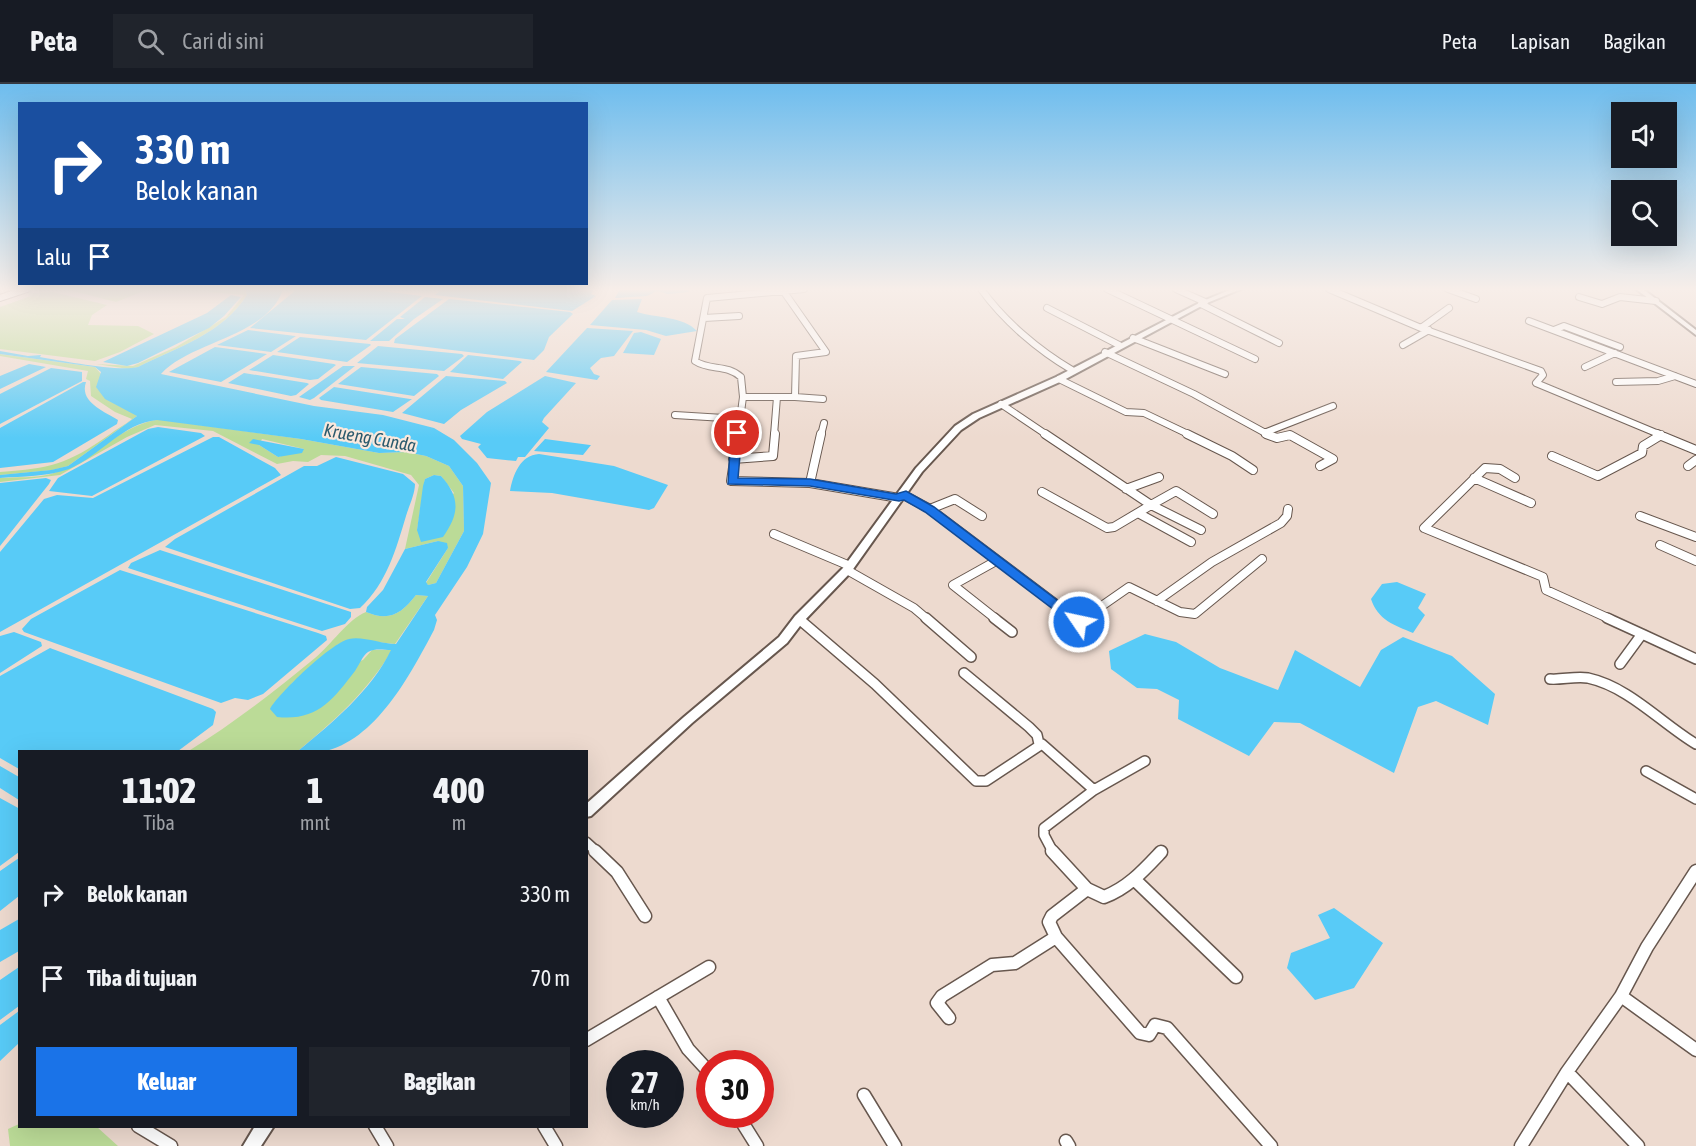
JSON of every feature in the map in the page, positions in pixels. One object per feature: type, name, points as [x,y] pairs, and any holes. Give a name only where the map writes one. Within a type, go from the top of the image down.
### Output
[{"type":"street","points":[[700,339],[695,361],[699,365],[736,370],[741,377],[743,397],[730,480],[733,482],[810,483],[900,496],[930,509],[1077,621],[1082,622],[1126,587],[1180,612],[1195,614],[1262,559]]},
{"type":"street","points":[[795,397],[796,356],[826,352],[817,339]]},
{"type":"street","points":[[1030,339],[1056,361],[1072,370]]},
{"type":"street","points":[[1106,339],[1119,345]]},
{"type":"street","points":[[588,810],[688,720],[783,640],[799,619],[848,568],[900,496],[946,438],[966,422],[1059,379],[1132,339]]},
{"type":"street","points":[[1134,339],[1225,374]]},
{"type":"street","points":[[1214,339],[1255,359]]},
{"type":"street","points":[[1271,339],[1279,343]]},
{"type":"street","points":[[1402,345],[1414,339]]},
{"type":"street","points":[[1452,339],[1541,371],[1544,375],[1536,382],[1540,386],[1696,450]]},
{"type":"street","points":[[1577,339],[1696,384]]},
{"type":"street","points":[[1599,339],[1620,346]]},
{"type":"street","points":[[1105,352],[1194,394],[1264,433],[1277,438],[1290,435],[1333,459],[1320,466]]},
{"type":"street","points":[[1585,367],[1615,353]]},
{"type":"street","points":[[1616,382],[1659,381],[1675,376]]},
{"type":"street","points":[[1059,379],[1126,412],[1144,413],[1232,456],[1253,470]]},
{"type":"street","points":[[743,397],[823,399]]},
{"type":"street","points":[[733,459],[773,456],[777,397]]},
{"type":"street","points":[[1001,404],[1151,505],[1201,530]]},
{"type":"street","points":[[1264,433],[1333,406]]},
{"type":"street","points":[[675,415],[740,419]]},
{"type":"street","points":[[810,483],[824,423]]},
{"type":"street","points":[[1552,456],[1596,476],[1642,453],[1643,446],[1661,435]]},
{"type":"street","points":[[1688,466],[1696,460]]},
{"type":"street","points":[[1515,478],[1500,469],[1487,467],[1424,525],[1425,529],[1543,578],[1546,590],[1696,659]]},
{"type":"street","points":[[1126,489],[1159,477]]},
{"type":"street","points":[[1474,478],[1531,503]]},
{"type":"street","points":[[1042,492],[1107,528],[1114,527],[1176,491],[1213,514]]},
{"type":"street","points":[[930,509],[955,499],[982,516]]},
{"type":"street","points":[[1157,601],[1212,562],[1281,523],[1287,516],[1288,509]]},
{"type":"street","points":[[1138,513],[1191,542]]},
{"type":"street","points":[[1640,516],[1696,537]]},
{"type":"street","points":[[774,534],[848,568],[914,608],[971,657]]},
{"type":"street","points":[[1660,544],[1696,561]]},
{"type":"street","points":[[996,561],[953,585],[1012,632]]},
{"type":"street","points":[[799,619],[875,684],[976,781],[986,781],[1040,744],[1045,744],[1094,790]]},
{"type":"street","points":[[1620,664],[1642,634]]},
{"type":"street","points":[[964,674],[1029,727],[1037,735],[1040,744]]},
{"type":"street","points":[[1550,680],[1564,681],[1584,677],[1599,681],[1628,696],[1696,744]]},
{"type":"street","points":[[1145,761],[1094,790],[1046,825],[1042,832],[1046,845],[1087,889],[1104,897],[1134,879],[1161,852]]},
{"type":"street","points":[[1646,771],[1696,799]]},
{"type":"street","points":[[588,844],[617,872],[645,916]]},
{"type":"street","points":[[1521,1146],[1567,1072],[1621,996],[1647,947],[1696,871]]},
{"type":"street","points":[[1134,879],[1236,978]]},
{"type":"street","points":[[1087,889],[1049,919],[1056,937],[1140,1033],[1149,1035],[1155,1025],[1160,1025],[1175,1036],[1271,1146]]},
{"type":"street","points":[[949,1018],[937,1003],[942,996],[992,964],[1015,963],[1056,937]]},
{"type":"street","points":[[588,1039],[709,967]]},
{"type":"street","points":[[1621,996],[1696,1050]]},
{"type":"street","points":[[658,997],[688,1049],[696,1058]]},
{"type":"street","points":[[1567,1072],[1638,1146]]},
{"type":"street","points":[[864,1095],[895,1146]]},
{"type":"street","points":[[141,1128],[171,1146]]},
{"type":"street","points":[[251,1146],[264,1128]]},
{"type":"street","points":[[376,1128],[387,1146]]},
{"type":"street","points":[[545,1128],[556,1146]]},
{"type":"street","points":[[746,1128],[757,1146]]},
{"type":"green space","points":[[0,339],[145,339],[120,352],[95,361],[0,349]]},
{"type":"green space","points":[[190,339],[197,339],[138,367],[129,369],[96,364],[133,366]]},
{"type":"green space","points":[[0,354],[95,367],[137,416],[68,466],[52,470],[0,475],[0,472],[32,469],[69,459],[132,419],[115,412],[91,396],[90,381],[86,379],[88,371],[0,356]]},
{"type":"green space","points":[[163,420],[301,439],[379,453],[406,452],[426,456],[449,466],[463,486],[464,531],[436,583],[428,585],[426,583],[448,548],[438,541],[405,549],[419,485],[411,475],[345,456],[321,455],[308,462],[293,461],[277,464],[213,431],[155,425],[127,437],[60,475],[0,482],[0,478],[32,477],[65,469],[123,433],[151,421]],"holes":[[[262,439],[304,449],[278,457],[259,445]],[[434,475],[441,476],[454,493],[417,530],[425,479]]]},
{"type":"green space","points":[[416,595],[428,596],[395,644],[350,639],[337,645],[291,684],[363,660],[372,650],[392,650],[361,692],[337,717],[299,750],[190,750],[284,683],[321,653],[359,615],[366,612],[389,616],[406,607]]},
{"type":"green space","points":[[18,1124],[18,1128],[98,1128],[118,1146],[10,1146],[8,1129]]},
{"type":"water","points":[[153,339],[188,339],[138,363],[127,366],[103,362]]},
{"type":"water","name":"Krueng Cunda","points":[[197,339],[224,339],[174,363],[161,374],[314,406],[383,415],[434,428],[454,440],[477,463],[491,483],[483,534],[467,567],[435,615],[437,620],[434,630],[414,666],[389,704],[375,720],[359,735],[341,745],[327,750],[299,750],[362,693],[391,650],[380,649],[366,653],[355,671],[331,700],[313,712],[303,716],[277,717],[270,709],[306,670],[341,642],[354,638],[396,644],[428,596],[416,595],[406,607],[389,616],[366,612],[367,607],[383,590],[405,549],[438,541],[447,543],[448,548],[426,582],[428,585],[436,583],[464,531],[463,486],[449,466],[426,456],[406,452],[379,453],[301,439],[157,420],[133,427],[80,463],[61,472],[0,478],[0,475],[68,466],[137,416],[105,399],[96,387],[101,372],[95,367],[0,354],[0,351],[28,356],[41,355],[40,357],[104,367],[129,368],[138,367]]},
{"type":"water","points":[[230,339],[292,339],[271,352],[217,345]]},
{"type":"water","points":[[298,339],[371,345],[347,362],[277,352]]},
{"type":"water","points":[[373,339],[392,339],[389,341],[370,341]]},
{"type":"water","points":[[395,339],[548,339],[544,350],[534,360],[394,343]]},
{"type":"water","points":[[577,339],[627,339],[614,356],[601,358],[590,368],[594,374],[600,376],[597,380],[546,372]]},
{"type":"water","points":[[631,339],[661,339],[654,355],[623,353]]},
{"type":"water","points":[[378,346],[464,356],[444,371],[357,363]]},
{"type":"water","points":[[215,347],[267,354],[221,382],[169,372]]},
{"type":"water","points":[[273,355],[336,365],[318,379],[310,380],[249,370]]},
{"type":"water","points":[[468,355],[522,362],[503,379],[450,372]]},
{"type":"water","points":[[29,364],[46,367],[0,389],[0,376]]},
{"type":"water","points":[[343,366],[355,366],[314,398],[310,400],[299,397]]},
{"type":"water","points":[[361,367],[439,376],[414,396],[338,384]]},
{"type":"water","points":[[51,368],[82,372],[82,381],[0,424],[0,394]]},
{"type":"water","points":[[244,373],[309,384],[296,395],[291,396],[228,383]]},
{"type":"water","points":[[446,376],[507,383],[461,410],[444,424],[402,413]]},
{"type":"water","points":[[545,376],[576,383],[544,418],[542,422],[549,428],[525,457],[518,457],[516,461],[487,458],[478,447],[481,444],[462,439],[460,436],[487,412]]},
{"type":"water","points":[[86,382],[86,395],[89,400],[118,420],[117,424],[53,462],[0,468],[0,428]]},
{"type":"water","points":[[334,387],[412,399],[393,412],[319,398]]},
{"type":"water","points":[[158,427],[201,433],[205,436],[92,496],[49,491],[58,478],[148,429]]},
{"type":"water","points":[[213,437],[219,437],[275,468],[281,475],[0,632],[0,552],[44,499],[57,495],[93,498]]},
{"type":"water","points":[[253,439],[304,449],[302,453],[278,457],[259,445],[249,443]]},
{"type":"water","points":[[545,439],[591,445],[583,455],[534,451]]},
{"type":"water","points":[[539,454],[614,466],[668,485],[654,508],[649,510],[552,493],[510,491],[518,467],[527,458]]},
{"type":"water","points":[[336,457],[403,474],[415,484],[398,541],[384,577],[360,608],[350,609],[165,547],[175,539],[304,466],[317,466]]},
{"type":"water","points":[[434,475],[441,476],[452,491],[456,505],[455,513],[443,537],[421,542],[417,530],[423,486],[425,479]]},
{"type":"water","points":[[46,478],[51,480],[49,484],[0,546],[0,483]]},
{"type":"water","points":[[160,550],[351,612],[351,617],[345,624],[322,631],[128,568],[131,563]]},
{"type":"water","points":[[120,570],[318,633],[326,636],[327,640],[263,694],[248,700],[235,698],[221,703],[24,632],[22,629],[31,619]]},
{"type":"water","points":[[1397,582],[1426,594],[1418,608],[1425,615],[1413,633],[1382,617],[1371,599],[1382,584]]},
{"type":"water","points":[[14,632],[41,642],[42,646],[0,673],[0,636]]},
{"type":"water","points":[[1145,634],[1176,642],[1220,668],[1278,690],[1295,650],[1360,687],[1381,650],[1403,637],[1452,656],[1495,694],[1488,725],[1436,701],[1418,707],[1394,773],[1300,723],[1274,722],[1249,756],[1178,719],[1179,700],[1157,689],[1137,688],[1111,669],[1109,651]]},
{"type":"water","points":[[50,648],[216,712],[213,725],[179,750],[18,750],[18,768],[0,758],[0,676]]},
{"type":"water","points":[[0,766],[18,776],[18,799],[0,788]]},
{"type":"water","points":[[0,798],[18,808],[18,853],[0,866]]},
{"type":"water","points":[[18,859],[18,897],[0,911],[0,871]]},
{"type":"water","points":[[1334,908],[1383,943],[1354,988],[1315,1000],[1287,968],[1291,953],[1330,938],[1318,915]]},
{"type":"water","points":[[18,920],[18,952],[0,962],[0,930]]},
{"type":"water","points":[[18,968],[18,1007],[0,1020],[0,980]]},
{"type":"water","points":[[18,1012],[18,1044],[0,1061],[0,1025]]},
{"type":"route","points":[[737,433],[730,480],[732,482],[810,483],[899,498],[902,494],[930,509],[1079,622]]}]
